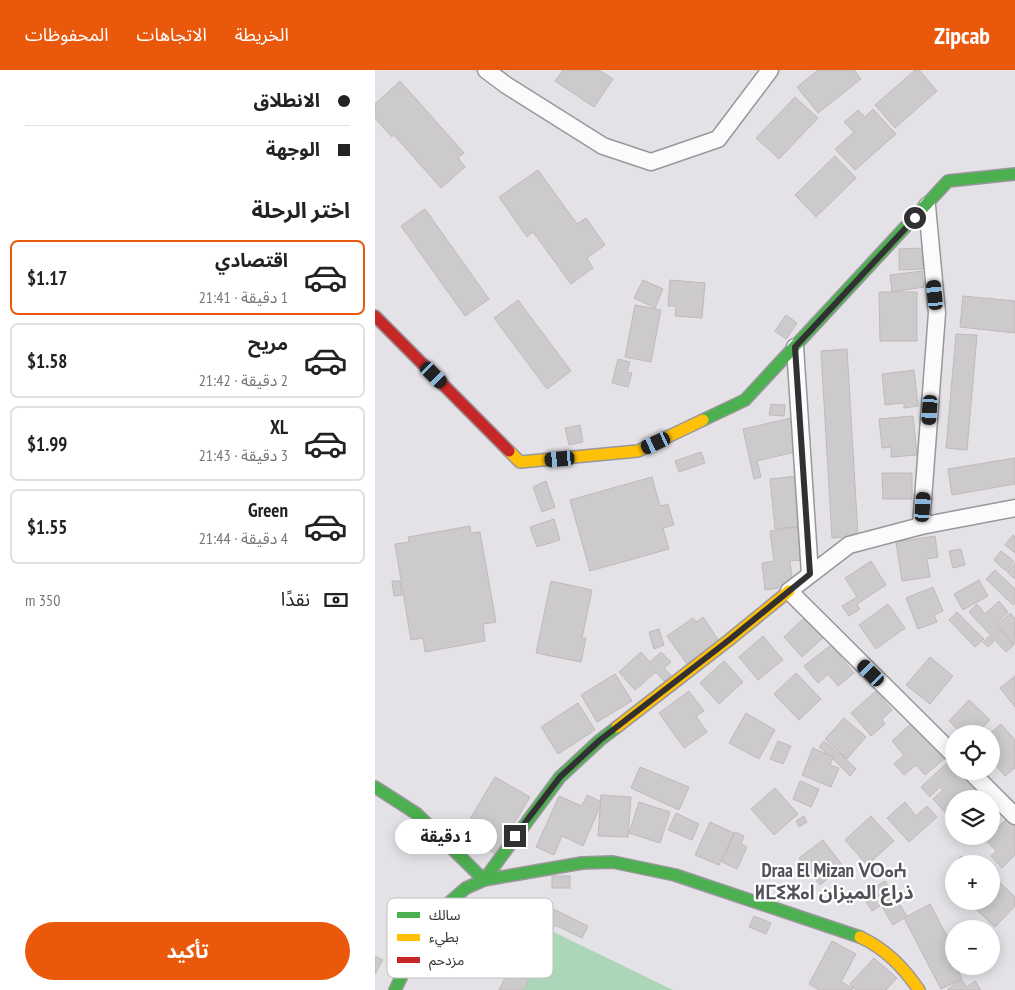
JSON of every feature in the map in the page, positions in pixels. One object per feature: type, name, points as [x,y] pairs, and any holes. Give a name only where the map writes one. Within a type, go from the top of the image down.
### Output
[{"type":"street","points":[[486,70],[506,85],[603,146],[651,162],[718,139],[770,70]]},
{"type":"street","points":[[375,316],[521,462],[638,451],[745,400],[948,182],[1015,174]]},
{"type":"street","points":[[921,526],[937,313],[927,206]]},
{"type":"street","points":[[795,347],[810,574]]},
{"type":"street","points":[[484,880],[560,777],[600,740],[849,545],[921,526],[1015,508]]},
{"type":"street","points":[[789,591],[945,746]]},
{"type":"street","points":[[979,780],[1015,816]]},
{"type":"street","points":[[375,787],[417,814],[484,880]]},
{"type":"street","points":[[453,898],[466,888],[484,880],[582,863],[613,862],[675,875],[870,941],[879,945],[895,958],[919,990]]},
{"type":"street","points":[[395,990],[401,978]]},
{"type":"green space","points":[[553,932],[673,990],[500,990],[506,978],[553,978]]},
{"type":"building","points":[[563,70],[599,70],[613,79],[594,107],[555,81]]},
{"type":"building","points":[[818,70],[854,70],[861,79],[818,113],[797,87]]},
{"type":"building","points":[[915,70],[919,70],[937,91],[895,128],[875,105]]},
{"type":"building","points":[[400,81],[464,153],[458,158],[465,167],[441,188],[394,135],[392,137],[375,118],[375,104]]},
{"type":"building","points":[[795,97],[818,118],[779,159],[756,138]]},
{"type":"building","points":[[873,109],[896,134],[855,170],[835,149],[854,132],[844,122],[858,110],[865,117]]},
{"type":"building","points":[[835,156],[856,178],[816,217],[795,195]]},
{"type":"building","points":[[538,170],[577,224],[586,218],[605,245],[587,258],[593,268],[571,284],[533,232],[527,237],[499,197]]},
{"type":"building","points":[[425,209],[489,299],[465,316],[401,226]]},
{"type":"building","points":[[923,248],[923,269],[899,270],[899,249]]},
{"type":"building","points":[[922,271],[924,287],[892,292],[890,275]]},
{"type":"building","points":[[643,280],[663,289],[655,308],[634,298]]},
{"type":"building","points":[[670,280],[705,283],[702,318],[675,316],[676,306],[668,306]]},
{"type":"building","points":[[879,292],[917,292],[917,341],[880,341]]},
{"type":"building","points":[[963,296],[1015,301],[1015,333],[960,327]]},
{"type":"building","points":[[518,300],[571,371],[547,389],[494,318]]},
{"type":"building","points":[[635,305],[661,310],[651,362],[625,357]]},
{"type":"building","points":[[786,315],[797,323],[786,339],[775,331]]},
{"type":"building","points":[[956,334],[977,335],[967,450],[946,448]]},
{"type":"building","points":[[847,349],[858,536],[832,538],[821,351]]},
{"type":"building","points":[[618,359],[630,362],[627,372],[632,373],[628,387],[612,383]]},
{"type":"building","points":[[914,370],[918,406],[904,408],[904,403],[885,405],[882,374]]},
{"type":"building","points":[[771,404],[785,405],[784,416],[769,415]]},
{"type":"building","points":[[913,416],[917,455],[891,457],[891,447],[882,448],[879,419]]},
{"type":"building","points":[[791,418],[799,451],[757,461],[761,477],[754,479],[743,429]]},
{"type":"building","points":[[580,425],[583,442],[569,445],[565,428]]},
{"type":"building","points":[[701,452],[705,463],[679,472],[675,461]]},
{"type":"building","points":[[1015,458],[1015,484],[952,495],[948,469]]},
{"type":"building","points":[[882,473],[912,473],[912,499],[883,499]]},
{"type":"building","points":[[798,476],[803,526],[775,529],[770,479]]},
{"type":"building","points":[[652,477],[660,506],[668,504],[674,525],[663,528],[669,549],[590,571],[570,500]]},
{"type":"building","points":[[546,481],[555,507],[542,512],[533,487]]},
{"type":"building","points":[[554,519],[560,540],[537,547],[530,527]]},
{"type":"building","points":[[470,526],[471,533],[480,532],[496,622],[483,624],[485,641],[425,652],[423,638],[411,640],[395,544],[409,542],[408,537]]},
{"type":"building","points":[[799,527],[803,560],[790,561],[793,586],[765,590],[762,563],[774,561],[770,531]]},
{"type":"building","points":[[1013,535],[1015,537],[1015,553],[1005,545]]},
{"type":"building","points":[[935,536],[938,557],[927,559],[930,577],[902,581],[896,542]]},
{"type":"building","points":[[961,549],[965,565],[953,568],[949,551]]},
{"type":"building","points":[[1001,551],[1014,561],[1006,571],[994,560]]},
{"type":"building","points":[[871,561],[886,585],[857,604],[860,609],[849,616],[842,606],[857,597],[845,578]]},
{"type":"building","points":[[1015,563],[1015,579],[1007,572]]},
{"type":"building","points":[[995,570],[1015,589],[1015,603],[1013,605],[986,579]]},
{"type":"building","points":[[979,580],[988,596],[963,610],[954,594]]},
{"type":"building","points":[[392,581],[400,581],[402,595],[394,596]]},
{"type":"building","points":[[551,581],[592,590],[582,638],[586,638],[581,662],[536,653]]},
{"type":"building","points":[[933,587],[943,611],[934,615],[937,622],[918,629],[906,598]]},
{"type":"building","points":[[999,601],[1008,612],[995,625],[1014,645],[1006,652],[969,612],[977,604],[985,614]]},
{"type":"building","points":[[888,604],[905,628],[876,649],[859,625]]},
{"type":"building","points":[[957,612],[984,639],[975,647],[949,620]]},
{"type":"building","points":[[1010,613],[1015,618],[1014,644],[997,625]]},
{"type":"building","points":[[703,617],[719,641],[687,664],[667,636],[693,618],[696,622]]},
{"type":"building","points":[[805,617],[824,637],[802,657],[784,637]]},
{"type":"building","points":[[659,629],[664,645],[654,649],[649,632]]},
{"type":"building","points":[[763,636],[783,660],[758,680],[739,657]]},
{"type":"building","points":[[989,636],[994,641],[988,647],[983,642]]},
{"type":"building","points":[[831,645],[854,673],[838,686],[828,674],[818,683],[804,666]]},
{"type":"building","points":[[641,652],[650,662],[661,652],[671,662],[664,668],[671,675],[664,681],[656,672],[635,690],[619,672]]},
{"type":"building","points":[[930,657],[953,676],[930,704],[906,685]]},
{"type":"building","points":[[724,661],[743,682],[719,704],[700,683]]},
{"type":"building","points":[[796,673],[821,699],[799,720],[774,694]]},
{"type":"building","points":[[615,674],[632,701],[597,722],[581,695]]},
{"type":"building","points":[[1015,676],[1015,707],[1000,688]]},
{"type":"building","points":[[689,691],[704,711],[696,716],[707,732],[684,748],[659,713]]},
{"type":"building","points":[[876,691],[892,710],[882,719],[885,724],[871,736],[851,713]]},
{"type":"building","points":[[969,700],[990,720],[985,725],[953,725],[949,721]]},
{"type":"building","points":[[578,703],[595,730],[558,754],[541,727]]},
{"type":"building","points":[[746,713],[775,730],[759,759],[729,743]]},
{"type":"building","points":[[844,718],[866,737],[847,759],[825,739]]},
{"type":"building","points":[[913,722],[945,758],[925,775],[916,765],[904,775],[894,764],[904,755],[892,741]]},
{"type":"building","points":[[1001,724],[1015,740],[1015,768],[1005,776],[1000,770]]},
{"type":"building","points":[[778,741],[791,746],[783,764],[770,759]]},
{"type":"building","points":[[824,741],[837,752],[832,758],[819,747]]},
{"type":"building","points":[[813,748],[833,757],[830,765],[839,768],[831,787],[802,775]]},
{"type":"building","points":[[839,752],[856,769],[850,776],[833,759]]},
{"type":"building","points":[[945,765],[945,780],[970,780],[978,790],[945,790],[945,812],[933,799],[943,790],[940,787],[930,797],[921,787]]},
{"type":"building","points":[[640,767],[689,787],[679,810],[631,788]]},
{"type":"building","points":[[495,777],[530,797],[496,854],[461,834]]},
{"type":"building","points":[[800,781],[819,789],[811,807],[793,799]]},
{"type":"building","points":[[775,788],[798,814],[774,835],[751,809]]},
{"type":"building","points":[[587,795],[602,802],[583,846],[562,836],[554,855],[536,847],[559,796],[582,806]]},
{"type":"building","points":[[601,795],[631,797],[628,837],[598,836]]},
{"type":"building","points":[[639,802],[670,812],[660,843],[629,833]]},
{"type":"building","points":[[905,802],[916,816],[927,806],[937,817],[909,842],[887,818]]},
{"type":"building","points":[[676,813],[699,824],[692,840],[668,830]]},
{"type":"building","points":[[804,816],[807,822],[799,827],[796,821]]},
{"type":"building","points":[[871,816],[894,841],[867,865],[845,840]]},
{"type":"building","points":[[1008,818],[1015,825],[1015,855],[1002,868],[1000,866],[1000,855],[992,855],[996,851],[990,845],[1000,845],[1000,825]]},
{"type":"building","points":[[710,822],[734,833],[719,865],[695,855]]},
{"type":"building","points":[[735,832],[744,836],[741,844],[747,847],[737,869],[722,862]]},
{"type":"building","points":[[823,840],[843,866],[820,885],[799,858]]},
{"type":"building","points":[[552,876],[570,876],[570,888],[552,888]]},
{"type":"building","points":[[885,881],[907,916],[893,925],[881,905],[872,911],[862,895]]},
{"type":"building","points":[[1000,883],[1015,897],[1015,906],[1000,922],[1000,920],[987,920],[977,910],[1000,910]]},
{"type":"building","points":[[930,904],[945,932],[945,975],[960,975],[962,979],[941,989],[904,918]]},
{"type":"building","points":[[553,909],[588,926],[582,938],[555,925],[553,929]]},
{"type":"building","points":[[754,916],[771,923],[766,934],[749,927]]},
{"type":"building","points":[[832,941],[856,954],[841,982],[853,988],[852,990],[819,990],[809,984]]},
{"type":"building","points":[[375,956],[383,960],[375,974]]},
{"type":"building","points":[[874,958],[897,978],[886,990],[856,990],[850,984]]},
{"type":"building","points":[[505,978],[530,978],[524,990],[499,990]]},
{"type":"building","points":[[961,979],[967,987],[975,981],[981,990],[947,990]]},
{"type":"traffic: fast","points":[[703,420],[745,400],[948,181],[1015,174]]},
{"type":"traffic: fast","points":[[375,787],[417,814],[484,880],[560,777],[617,727]]},
{"type":"traffic: fast","points":[[454,898],[466,888],[484,880],[582,863],[613,862],[675,875],[860,937]]},
{"type":"traffic: fast","points":[[395,990],[401,978]]},
{"type":"traffic: slow","points":[[509,451],[520,462],[638,451],[703,420]]},
{"type":"traffic: slow","points":[[617,727],[789,591]]},
{"type":"traffic: slow","points":[[860,937],[878,947],[893,959],[919,990]]},
{"type":"traffic: jam","points":[[375,316],[509,451]]},
{"type":"district","name":"Draa El Mizan ⴸⵔⴰⵄ ⵍⵎⵉⵣⴰⵏ ذراع الميزان","points":[[834,881]]},
{"type":"route","points":[[515,836],[560,777],[600,740],[729,640],[810,574],[795,347],[915,218]]}]
